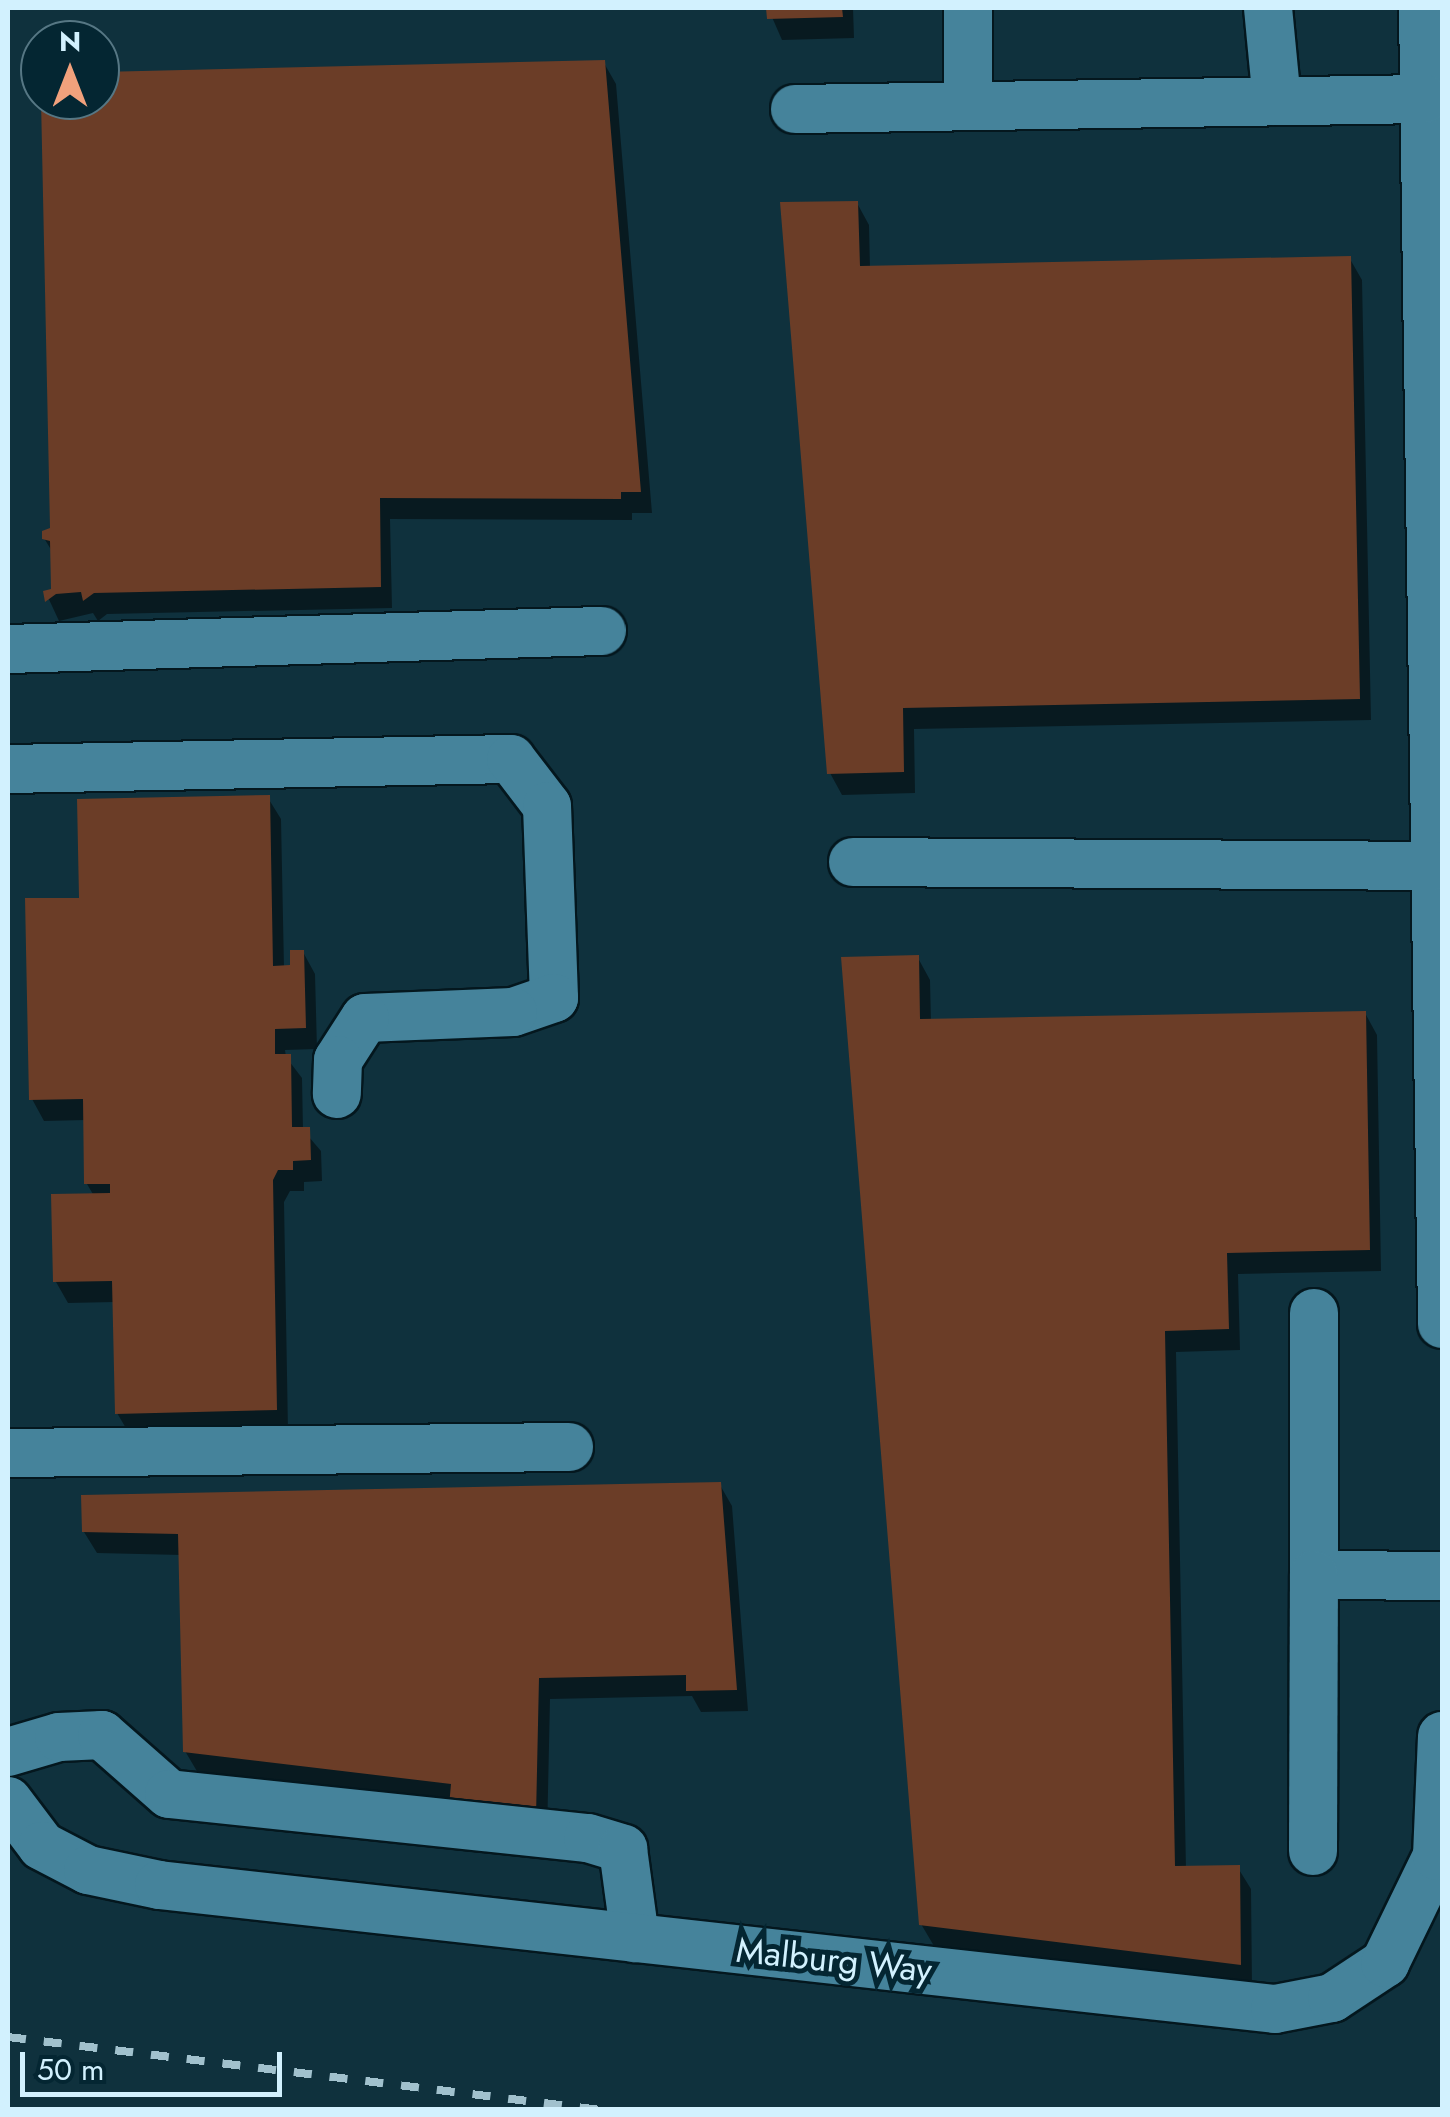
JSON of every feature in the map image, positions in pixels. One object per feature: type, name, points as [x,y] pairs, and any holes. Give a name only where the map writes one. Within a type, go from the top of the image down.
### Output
[{"type":"street","points":[[968,8],[968,106]]},
{"type":"street","points":[[1268,8],[1277,101]]},
{"type":"street","points":[[1423,8],[1435,295],[1442,1324]]},
{"type":"street","points":[[795,109],[1425,99]]},
{"type":"street","points":[[8,648],[602,631]]},
{"type":"street","points":[[8,769],[511,759],[547,806],[554,998],[513,1012],[366,1018],[338,1060],[338,1094]]},
{"type":"street","points":[[853,862],[1436,866]]},
{"type":"street","points":[[1313,1850],[1314,1313]]},
{"type":"street","points":[[8,1453],[569,1448]]},
{"type":"street","points":[[1314,1574],[1442,1576]]},
{"type":"street","points":[[8,1752],[59,1737],[102,1735],[168,1794],[588,1838],[624,1849],[635,1938]]},
{"type":"street","name":"Malburg Way","points":[[25,1850],[88,1870],[159,1885],[1275,2009],[1332,1998],[1384,1963],[1437,1856],[1442,1736]]},
{"type":"street","points":[[8,1801],[25,1850]]},
{"type":"building","points":[[766,8],[842,8],[843,17],[767,19]]},
{"type":"building","points":[[605,60],[641,492],[621,492],[621,499],[380,498],[381,587],[94,593],[83,601],[81,592],[56,594],[45,602],[43,591],[51,589],[50,541],[42,539],[42,531],[50,528],[41,120],[120,120],[120,72]]},
{"type":"building","points":[[858,201],[860,266],[1351,256],[1360,699],[903,708],[904,772],[827,774],[780,202]]},
{"type":"building","points":[[270,795],[273,966],[290,965],[290,950],[304,950],[306,1028],[275,1029],[275,1054],[291,1054],[292,1127],[310,1127],[311,1160],[293,1161],[293,1170],[278,1170],[273,1180],[277,1410],[115,1414],[112,1281],[53,1282],[51,1194],[110,1193],[110,1184],[84,1184],[83,1099],[29,1100],[25,898],[79,898],[77,799]]},
{"type":"building","points":[[919,955],[920,1019],[1366,1011],[1370,1250],[1227,1253],[1229,1329],[1165,1331],[1175,1866],[1240,1865],[1241,1965],[919,1925],[841,957]]},
{"type":"building","points":[[721,1482],[737,1690],[686,1691],[686,1675],[539,1678],[536,1817],[449,1806],[451,1784],[183,1752],[178,1534],[82,1532],[81,1495]]},
{"type":"railway","points":[[8,2037],[601,2110]]}]
